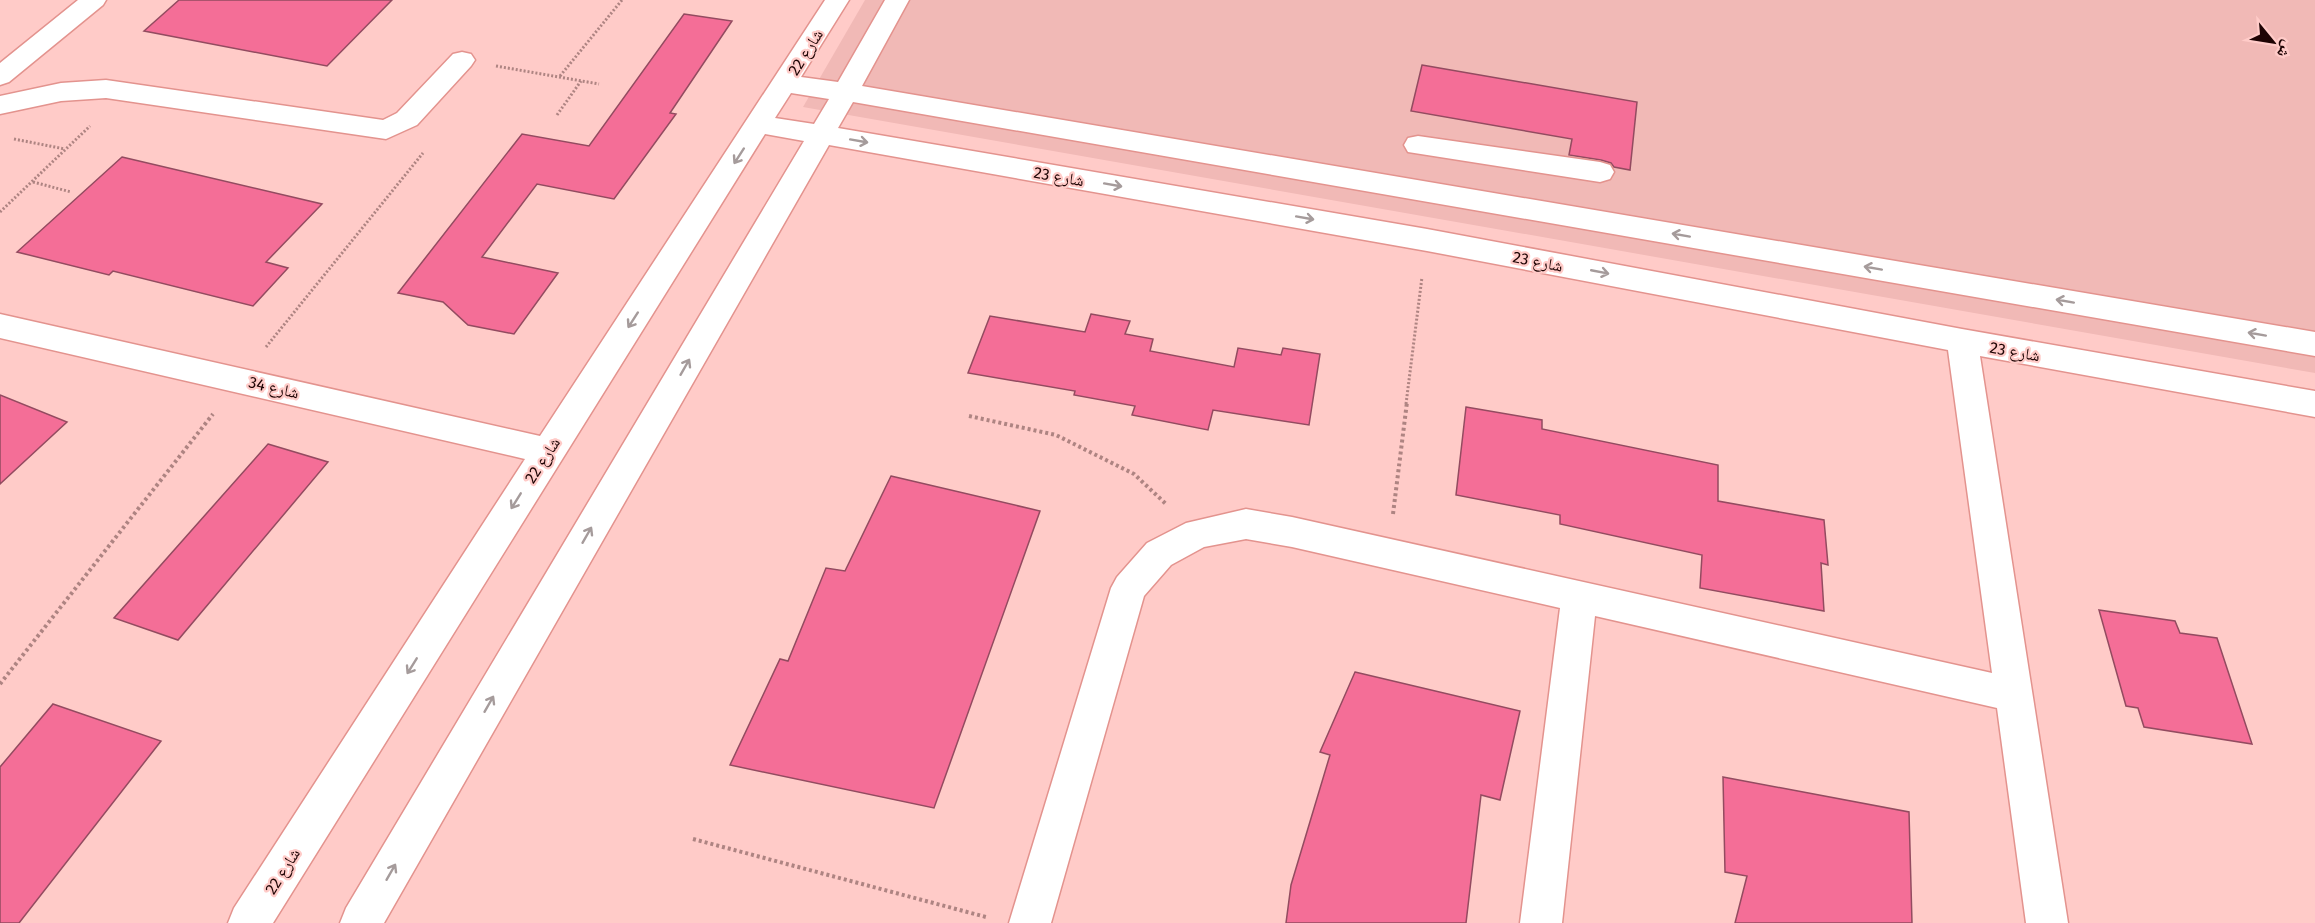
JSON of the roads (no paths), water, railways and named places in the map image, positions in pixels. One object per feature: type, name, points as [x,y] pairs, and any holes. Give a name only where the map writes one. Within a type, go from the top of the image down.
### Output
[{"type":"street","points":[[0,76],[94,0]]},
{"type":"street","name":"شارع 22","points":[[249,923],[837,0]]},
{"type":"street","points":[[361,923],[846,92],[897,0]]},
{"type":"street","points":[[0,105],[84,89],[125,92],[370,129],[386,129],[407,118],[462,60]]},
{"type":"street","points":[[785,84],[846,92],[2315,344]]},
{"type":"street","name":"شارع 23","points":[[760,124],[1427,240],[1962,341],[2315,404]]},
{"type":"street","points":[[1418,145],[1600,172]]},
{"type":"street","points":[[1506,205],[1516,159]]},
{"type":"street","name":"شارع 34","points":[[0,326],[548,451]]},
{"type":"street","points":[[1962,341],[2047,923]]},
{"type":"street","points":[[1030,923],[1130,588],[1159,554],[1198,533],[1246,524],[1292,532],[2014,695]]},
{"type":"street","points":[[1541,923],[1579,596]]}]
